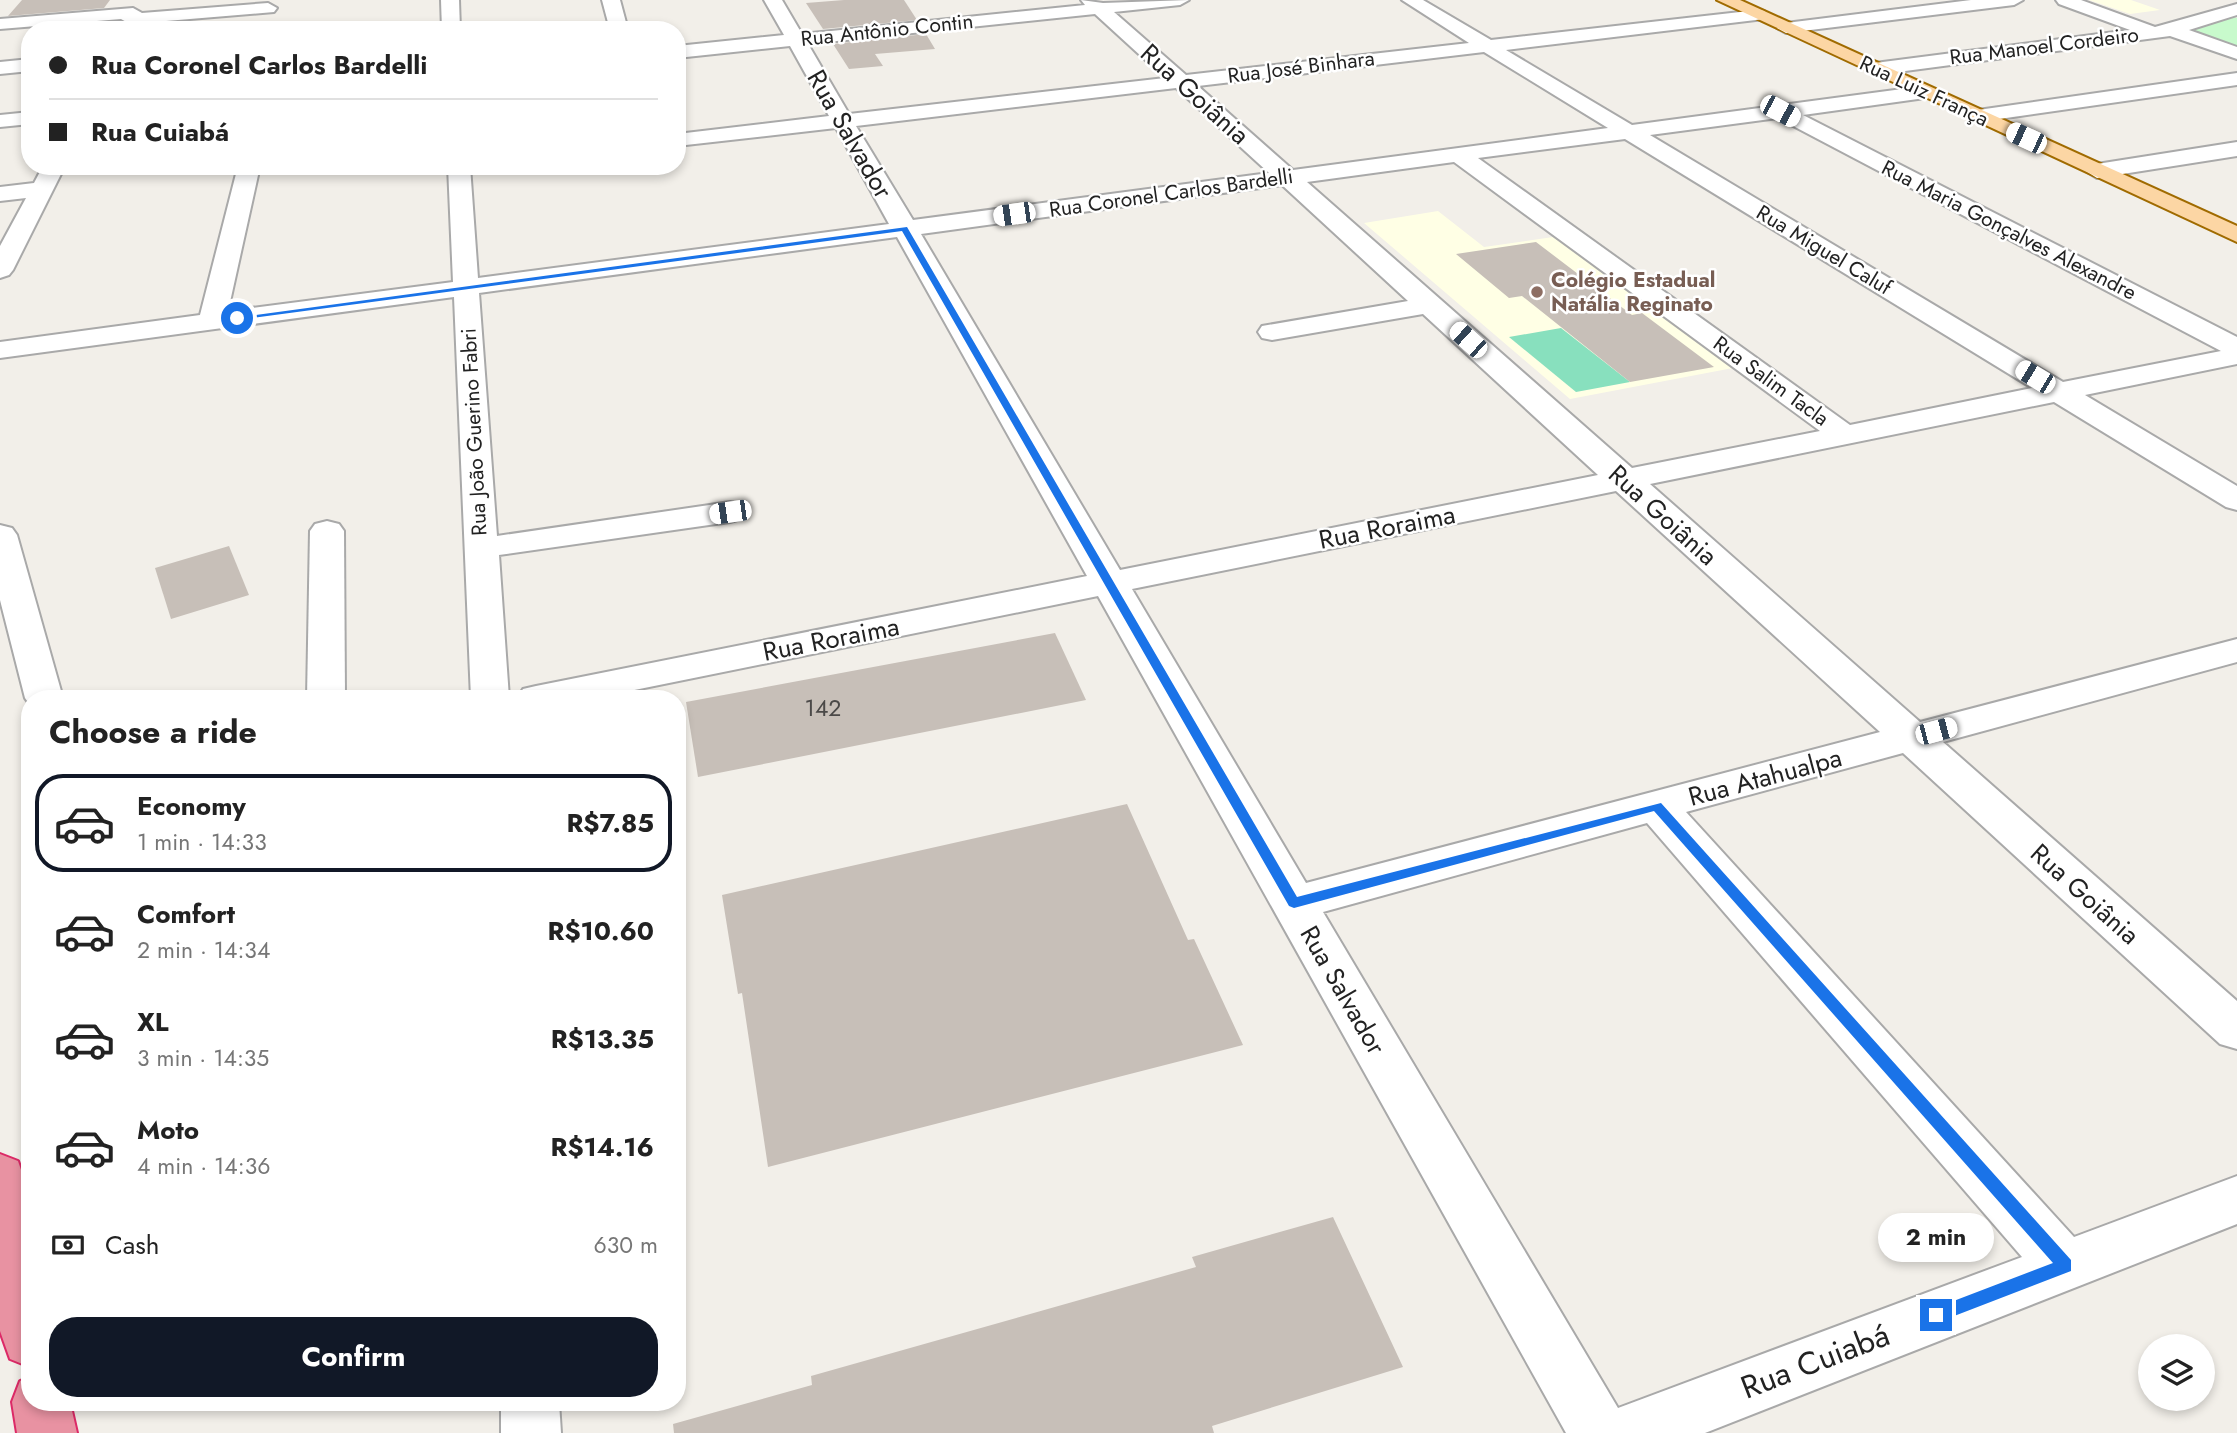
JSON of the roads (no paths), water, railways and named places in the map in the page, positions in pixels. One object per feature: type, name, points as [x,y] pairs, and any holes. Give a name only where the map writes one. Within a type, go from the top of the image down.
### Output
[{"type":"highway","points":[[0,1177],[21,1291]]},
{"type":"highway","points":[[43,1411],[47,1433]]},
{"type":"main road","name":"Rua Luiz França","points":[[1726,0],[2236,234]]},
{"type":"street","points":[[450,0],[451,21]]},
{"type":"street","points":[[611,0],[617,21]]},
{"type":"street","name":"Rua Salvador","points":[[773,0],[1599,1433]]},
{"type":"street","name":"Rua Antônio Contin","points":[[686,50],[1095,4],[1180,0]]},
{"type":"street","name":"Rua Miguel Caluf","points":[[1411,0],[2237,500]]},
{"type":"street","points":[[1786,28],[2014,0]]},
{"type":"street","points":[[2065,0],[2237,53]]},
{"type":"street","name":"Rua Goiânia","points":[[1095,4],[2237,1030]]},
{"type":"street","points":[[44,21],[268,8]]},
{"type":"street","points":[[2162,31],[2233,11]]},
{"type":"street","name":"Rua José Binhara","points":[[686,139],[1758,15]]},
{"type":"street","points":[[0,24],[21,23]]},
{"type":"street","name":"Rua Manoel Cordeiro","points":[[1875,69],[2162,31]]},
{"type":"street","points":[[0,68],[21,66]]},
{"type":"street","points":[[1978,116],[2237,79]]},
{"type":"street","name":"Rua Coronel Carlos Bardelli","points":[[0,350],[1925,92]]},
{"type":"street","name":"Rua Maria Gonçalves Alexandre","points":[[1780,111],[2237,348]]},
{"type":"street","points":[[0,121],[21,119]]},
{"type":"street","points":[[2097,171],[2237,149]]},
{"type":"street","name":"Rua Salim Tacla","points":[[1458,154],[1845,435]]},
{"type":"street","points":[[0,270],[49,175]]},
{"type":"street","points":[[212,321],[247,175]]},
{"type":"street","name":"Rua João Guerino Fabri","points":[[460,175],[490,690]]},
{"type":"street","points":[[0,194],[42,189]]},
{"type":"street","points":[[1272,332],[1429,304]]},
{"type":"street","name":"Rua Roraima","points":[[576,690],[2237,356]]},
{"type":"street","points":[[481,548],[730,512]]},
{"type":"street","points":[[326,690],[327,531]]},
{"type":"street","points":[[0,535],[42,690]]},
{"type":"street","name":"Rua Atahualpa","points":[[1294,903],[2237,650]]},
{"type":"street","points":[[1656,806],[2066,1266]]},
{"type":"street","name":"Rua Cuiabá","points":[[1629,1433],[2237,1200]]},
{"type":"street","points":[[530,1411],[531,1433]]},
{"type":"place","name":"Colégio Estadual Natália Reginato","points":[[1537,292]]}]
